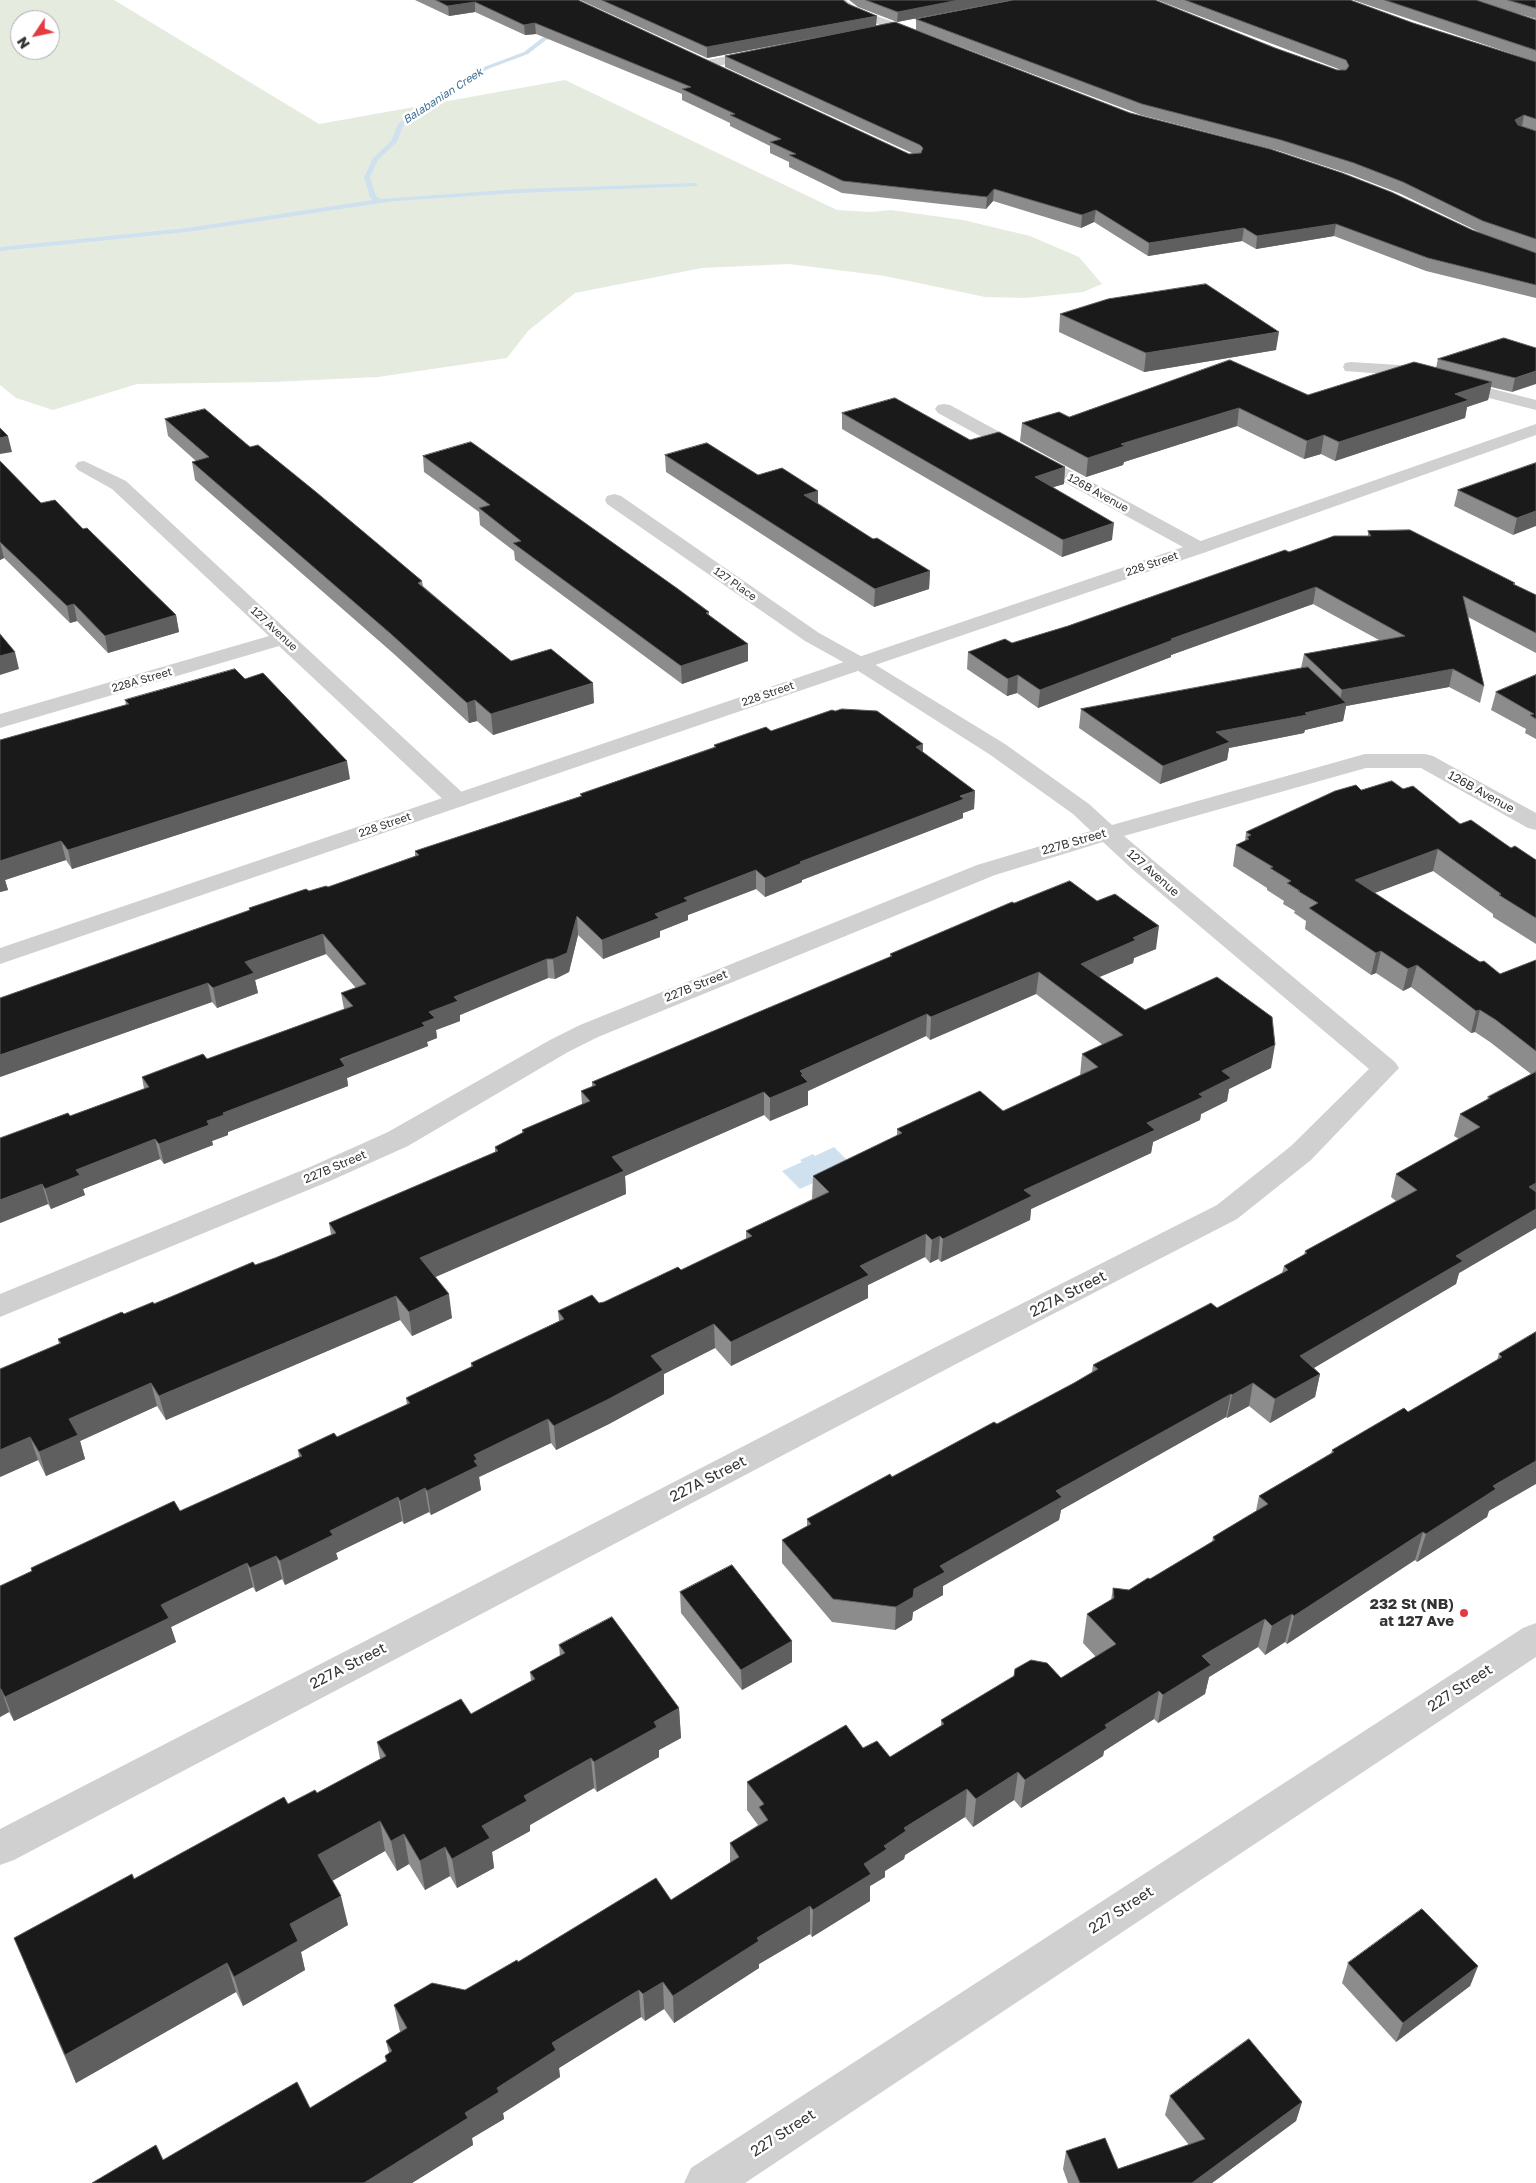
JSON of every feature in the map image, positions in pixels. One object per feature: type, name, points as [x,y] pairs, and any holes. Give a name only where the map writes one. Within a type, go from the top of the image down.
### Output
[{"type":"street","points":[[839,0],[854,11],[933,41]]},
{"type":"street","points":[[871,32],[917,24]]},
{"type":"street","points":[[730,74],[704,62],[779,50]]},
{"type":"street","points":[[1351,367],[1399,370],[1536,405]]},
{"type":"street","name":"126B Avenue","points":[[944,409],[1199,548]]},
{"type":"street","name":"228 Street","points":[[0,956],[1199,548],[1536,429]]},
{"type":"street","name":"127 Avenue","points":[[84,466],[119,485],[457,800]]},
{"type":"street","name":"127 Place","points":[[614,500],[812,638],[859,663]]},
{"type":"street","name":"228A Street","points":[[0,721],[284,638]]},
{"type":"street","name":"127 Avenue","points":[[859,663],[997,749],[1081,809],[1142,864],[1385,1068]]},
{"type":"street","name":"227B Street","points":[[0,1306],[372,1151],[432,1122],[559,1046],[628,1014],[986,870],[1108,832],[1365,761],[1425,761]]},
{"type":"street","name":"126B Avenue","points":[[1425,761],[1536,823]]},
{"type":"street","name":"227A Street","points":[[0,1848],[929,1364],[1227,1212],[1301,1153],[1385,1068]]},
{"type":"street","name":"227 Street","points":[[706,2183],[1536,1638]]},
{"type":"shaded area","points":[[0,0],[114,0],[319,124],[565,80],[837,210],[870,212],[891,210],[963,220],[1030,236],[1079,257],[1102,284],[1083,292],[1025,298],[985,297],[885,276],[789,264],[702,268],[575,293],[528,331],[507,358],[378,377],[272,382],[137,384],[53,410],[16,398],[0,385]]},
{"type":"water","points":[[834,1147],[852,1165],[800,1189],[782,1171],[802,1162],[800,1160],[813,1154],[815,1156]]},
{"type":"building","points":[[436,0],[578,0],[909,154],[921,153],[923,148],[920,145],[725,56],[895,22],[1130,113],[1270,149],[1391,192],[1472,230],[1536,253],[1536,285],[1428,258],[1336,224],[1257,236],[1244,228],[1149,243],[1096,210],[1082,215],[994,189],[987,197],[843,181],[789,155],[796,154],[770,142],[781,139],[730,115],[735,114],[682,89],[691,87],[535,23],[524,25],[475,2],[448,6]]},
{"type":"building","points":[[602,0],[843,0],[877,16],[707,47]]},
{"type":"building","points":[[866,0],[959,0],[898,12]]},
{"type":"building","points":[[1013,0],[1155,0],[1275,48],[1337,70],[1346,70],[1349,66],[1346,60],[1185,0],[1350,0],[1413,23],[1536,62],[1536,119],[1524,115],[1515,120],[1518,125],[1536,131],[1536,239],[1483,221],[1403,182],[1354,163],[1281,140],[1142,104],[916,19]]},
{"type":"building","points":[[1385,0],[1476,0],[1536,20],[1536,50]]},
{"type":"building","points":[[1508,0],[1536,0],[1536,8]]},
{"type":"building","points":[[1206,284],[1279,332],[1146,353],[1060,314],[1108,299]]},
{"type":"building","points":[[1504,338],[1536,348],[1536,371],[1515,378],[1438,359]]},
{"type":"building","points":[[1230,360],[1308,395],[1414,362],[1492,382],[1455,394],[1469,400],[1339,442],[1324,435],[1307,441],[1239,408],[1121,444],[1125,446],[1088,458],[1022,423],[1059,412],[1069,417]]},
{"type":"building","points":[[895,398],[970,440],[999,432],[1065,467],[1035,477],[1114,523],[1063,540],[842,413]]},
{"type":"building","points":[[205,409],[250,447],[258,445],[316,492],[422,581],[418,583],[511,661],[551,649],[593,683],[491,714],[475,700],[467,703],[391,634],[192,462],[209,457],[165,419]]},
{"type":"building","points":[[0,428],[8,436],[0,438]]},
{"type":"building","points":[[471,442],[678,589],[709,612],[706,613],[748,644],[681,666],[513,543],[521,541],[479,508],[490,505],[423,456]]},
{"type":"building","points":[[707,443],[758,475],[782,468],[818,491],[804,495],[873,539],[877,538],[930,571],[875,589],[665,455]]},
{"type":"building","points":[[0,461],[41,503],[55,500],[83,529],[87,528],[176,615],[105,636],[74,604],[67,606],[0,542]]},
{"type":"building","points":[[1536,463],[1536,511],[1517,518],[1458,490]]},
{"type":"building","points":[[1410,530],[1536,595],[1536,633],[1463,596],[1484,686],[1453,669],[1342,690],[1304,654],[1405,636],[1316,587],[1171,639],[1173,640],[1040,690],[1018,675],[1008,679],[968,652],[1005,639],[1012,643],[1068,626],[1285,550],[1289,552],[1334,536],[1371,536],[1368,531]]},
{"type":"building","points":[[0,634],[15,652],[0,656]]},
{"type":"building","points":[[1308,667],[1346,703],[1305,713],[1307,715],[1216,732],[1230,742],[1163,766],[1081,709]]},
{"type":"building","points":[[235,669],[245,679],[263,673],[347,761],[68,850],[61,841],[0,861],[0,740],[129,704],[125,700]]},
{"type":"building","points":[[1536,675],[1536,719],[1530,715],[1534,714],[1496,692]]},
{"type":"building","points":[[832,710],[877,711],[923,744],[916,747],[975,791],[960,796],[964,799],[800,862],[802,863],[765,878],[756,870],[684,898],[688,901],[655,914],[659,918],[602,940],[577,916],[567,953],[553,959],[547,959],[454,997],[458,1001],[429,1012],[435,1018],[422,1023],[425,1026],[340,1059],[345,1066],[223,1113],[224,1115],[207,1121],[209,1125],[159,1144],[155,1139],[76,1170],[80,1175],[45,1189],[42,1184],[0,1200],[0,1138],[68,1113],[70,1116],[149,1087],[142,1077],[203,1054],[207,1059],[353,1006],[341,993],[366,984],[323,934],[245,962],[254,973],[213,988],[208,983],[0,1055],[0,998],[250,910],[249,908],[306,889],[309,891],[328,887],[419,855],[415,851],[582,796],[580,794],[716,747],[714,745],[766,727],[771,731]]},
{"type":"building","points":[[1392,781],[1403,789],[1413,786],[1460,824],[1471,820],[1511,848],[1515,846],[1536,860],[1536,918],[1499,895],[1501,894],[1438,849],[1355,880],[1480,962],[1484,961],[1500,974],[1536,960],[1536,1051],[1496,1020],[1480,1010],[1476,1011],[1417,965],[1408,969],[1381,951],[1376,953],[1309,908],[1318,903],[1287,883],[1291,881],[1270,868],[1273,867],[1236,845],[1249,839],[1247,837],[1251,835],[1246,832],[1335,791],[1356,785],[1361,790]]},
{"type":"building","points":[[1070,881],[1097,901],[1115,894],[1159,926],[1133,938],[1136,940],[1081,964],[1145,1010],[1217,977],[1272,1017],[1275,1045],[1222,1071],[1231,1078],[1199,1094],[1203,1097],[1147,1123],[1155,1130],[1024,1190],[1032,1196],[943,1239],[940,1236],[932,1240],[926,1234],[860,1266],[869,1275],[731,1342],[714,1324],[651,1356],[663,1370],[607,1400],[554,1426],[548,1419],[474,1455],[477,1459],[474,1461],[478,1466],[427,1491],[425,1488],[400,1501],[398,1497],[330,1531],[333,1535],[280,1561],[276,1556],[250,1568],[247,1563],[161,1605],[169,1618],[5,1697],[0,1689],[0,1586],[32,1571],[31,1568],[174,1501],[180,1511],[302,1456],[298,1450],[334,1433],[337,1437],[410,1403],[406,1398],[473,1366],[471,1363],[564,1319],[558,1311],[592,1295],[599,1303],[604,1302],[678,1267],[681,1270],[752,1236],[746,1231],[829,1192],[813,1176],[902,1133],[897,1129],[980,1091],[1003,1111],[1098,1067],[1082,1054],[1123,1035],[1039,972],[931,1017],[927,1014],[800,1071],[803,1074],[801,1075],[808,1082],[770,1098],[764,1092],[612,1157],[624,1171],[420,1258],[449,1294],[409,1312],[396,1296],[159,1396],[151,1383],[69,1419],[78,1435],[39,1452],[30,1437],[0,1450],[0,1369],[61,1343],[58,1339],[122,1312],[124,1314],[153,1302],[154,1304],[253,1262],[255,1265],[336,1233],[329,1223],[498,1151],[495,1147],[524,1132],[522,1130],[590,1101],[581,1091],[596,1085],[592,1082],[892,956],[890,954],[1012,902],[1014,903]]},
{"type":"building","points":[[1536,1072],[1536,1183],[1529,1187],[1536,1192],[1536,1209],[1456,1256],[1463,1261],[1300,1356],[1320,1374],[1275,1399],[1253,1383],[1231,1394],[1056,1491],[1062,1497],[940,1566],[945,1572],[914,1589],[913,1597],[896,1607],[833,1599],[782,1540],[811,1524],[807,1519],[890,1474],[892,1477],[994,1422],[997,1424],[1098,1369],[1093,1365],[1211,1303],[1217,1308],[1288,1270],[1284,1266],[1307,1253],[1305,1251],[1417,1190],[1396,1174],[1480,1127],[1460,1114]]},
{"type":"building","points":[[1536,1332],[1536,1461],[1493,1486],[1496,1489],[1426,1534],[1423,1532],[1294,1616],[1292,1614],[1272,1626],[1265,1619],[1202,1656],[1211,1665],[1163,1695],[1159,1691],[1105,1725],[1107,1728],[1025,1780],[1018,1772],[976,1799],[967,1789],[904,1828],[906,1831],[884,1846],[887,1849],[864,1864],[871,1874],[813,1910],[810,1906],[757,1938],[759,1941],[673,1996],[663,1982],[643,1994],[639,1990],[552,2043],[556,2050],[497,2088],[499,2092],[465,2113],[468,2118],[364,2183],[92,2183],[156,2145],[163,2160],[297,2082],[310,2108],[387,2061],[385,2056],[392,2051],[386,2041],[407,2028],[394,2005],[432,1983],[465,1990],[517,1960],[518,1962],[656,1878],[671,1900],[739,1857],[730,1843],[768,1820],[759,1807],[764,1804],[747,1782],[846,1725],[863,1748],[877,1741],[890,1757],[944,1724],[941,1720],[1014,1676],[1015,1669],[1031,1660],[1047,1663],[1061,1678],[1116,1644],[1087,1614],[1114,1598],[1113,1588],[1129,1590],[1215,1540],[1213,1537],[1268,1504],[1259,1496],[1404,1408],[1408,1412],[1502,1357],[1499,1354]]},
{"type":"building","points":[[732,1565],[792,1641],[741,1670],[680,1592]]},
{"type":"building","points":[[612,1617],[679,1708],[654,1722],[657,1727],[594,1762],[591,1758],[524,1796],[527,1801],[482,1826],[490,1838],[452,1859],[445,1847],[420,1861],[404,1834],[391,1841],[380,1821],[318,1855],[341,1896],[290,1924],[298,1941],[234,1977],[227,1963],[65,2055],[14,1938],[132,1874],[134,1879],[284,1797],[288,1804],[315,1790],[317,1793],[386,1756],[377,1742],[461,1699],[471,1714],[535,1679],[530,1672],[565,1653],[559,1645]]},
{"type":"building","points":[[1422,1909],[1478,1966],[1403,2023],[1348,1963]]},
{"type":"building","points":[[1249,2039],[1302,2102],[1192,2183],[1080,2183],[1066,2151],[1105,2138],[1118,2169],[1205,2139],[1170,2096]]},
{"type":"waterway","name":"Balabanian Creek","points":[[379,201],[373,197],[367,177],[375,159],[394,142],[400,125],[462,81],[486,68],[526,53],[544,39],[562,34]]},
{"type":"waterway","points":[[0,249],[187,230],[395,199],[519,191],[695,185]]},
{"type":"place","name":"232 St (NB) at 127 Ave","points":[[1464,1613]]}]
